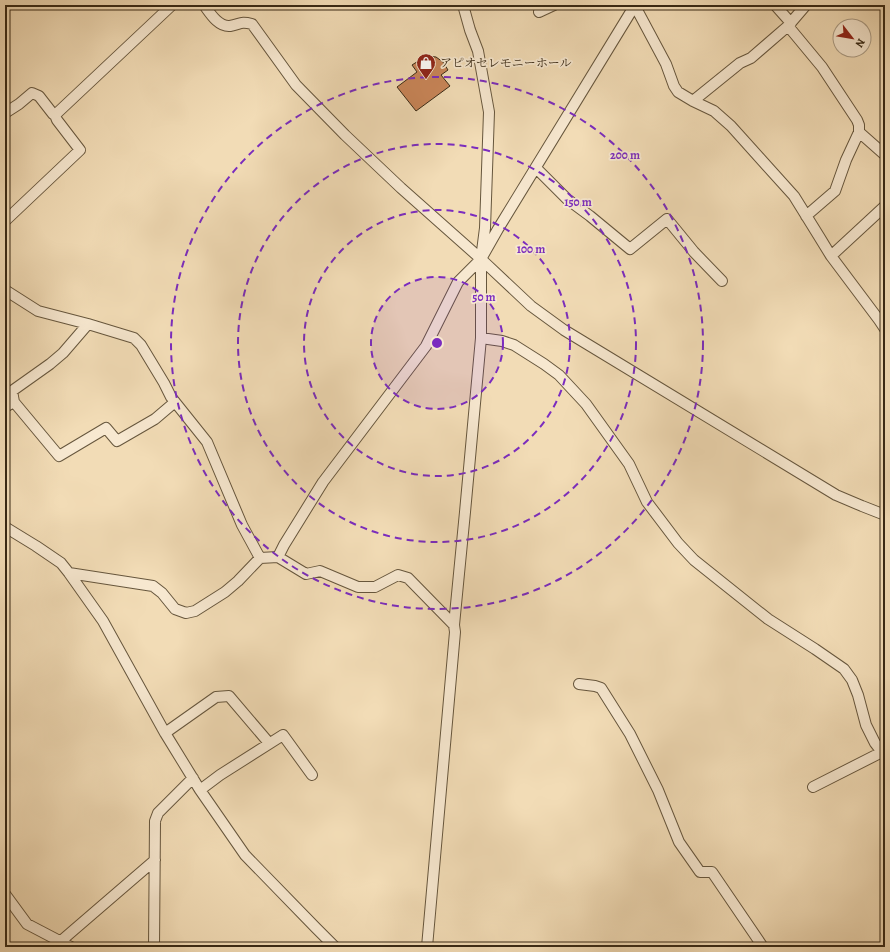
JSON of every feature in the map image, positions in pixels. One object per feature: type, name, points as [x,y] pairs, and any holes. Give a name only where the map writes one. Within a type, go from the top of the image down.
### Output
[{"type":"street","points":[[55,115],[172,5]]},
{"type":"street","points":[[204,5],[216,21],[223,25],[229,26],[244,22],[252,24],[296,84],[340,130],[401,188],[531,306],[564,330],[836,495],[885,514]]},
{"type":"street","points":[[427,947],[455,632],[454,625],[481,338],[481,259],[485,228],[489,112],[478,51],[463,5]]},
{"type":"street","points":[[539,12],[554,5]]},
{"type":"street","points":[[278,557],[323,482],[426,346],[458,282],[481,259],[635,5]]},
{"type":"street","points":[[635,5],[666,64],[674,86],[678,92],[714,111],[731,126],[794,196],[830,256],[885,329]]},
{"type":"street","points":[[775,5],[822,67],[859,125],[859,132],[846,160],[835,191],[806,216]]},
{"type":"street","points":[[694,101],[740,63],[751,58],[789,25],[806,5]]},
{"type":"street","points":[[5,112],[19,104],[32,93],[39,96],[55,115],[80,150],[5,221]]},
{"type":"street","points":[[859,132],[885,155]]},
{"type":"street","points":[[536,168],[567,199],[630,249],[667,219],[694,252],[722,281]]},
{"type":"street","points":[[830,256],[885,206]]},
{"type":"street","points":[[5,290],[38,311],[134,338],[141,345],[171,397],[207,442],[242,525],[260,558]]},
{"type":"street","points":[[88,324],[63,353],[12,391],[9,404],[59,456],[106,428],[117,440],[155,419],[175,402]]},
{"type":"street","points":[[481,338],[502,341],[514,346],[544,364],[558,375],[586,404],[629,464],[647,502],[694,560],[768,619],[844,669],[852,680],[858,695],[866,725],[875,743],[883,754],[813,787]]},
{"type":"street","points":[[5,528],[61,563],[69,573],[103,621],[200,790],[245,855],[335,947]]},
{"type":"street","points":[[69,573],[153,586],[162,593],[176,609],[186,613],[195,611],[225,592],[260,558],[278,557],[306,574],[320,571],[358,586],[375,587],[398,575],[408,578],[454,625]]},
{"type":"street","points":[[579,684],[602,688],[630,734],[658,790],[679,842],[700,872],[712,872],[763,947]]},
{"type":"street","points":[[166,733],[216,697],[229,696],[269,743]]},
{"type":"street","points":[[200,790],[220,775],[283,735],[312,775]]},
{"type":"street","points":[[154,947],[155,821],[158,812],[193,778]]},
{"type":"street","points":[[61,941],[155,860]]},
{"type":"street","points":[[5,894],[27,924],[71,947]]},
{"type":"building","name":"アピオセレモニーホール","points":[[427,56],[436,57],[443,62],[448,70],[441,75],[450,86],[416,111],[397,87],[417,72],[412,65]]},
{"type":"place","name":"アピオセレモニーホール","points":[[426,80]]}]
